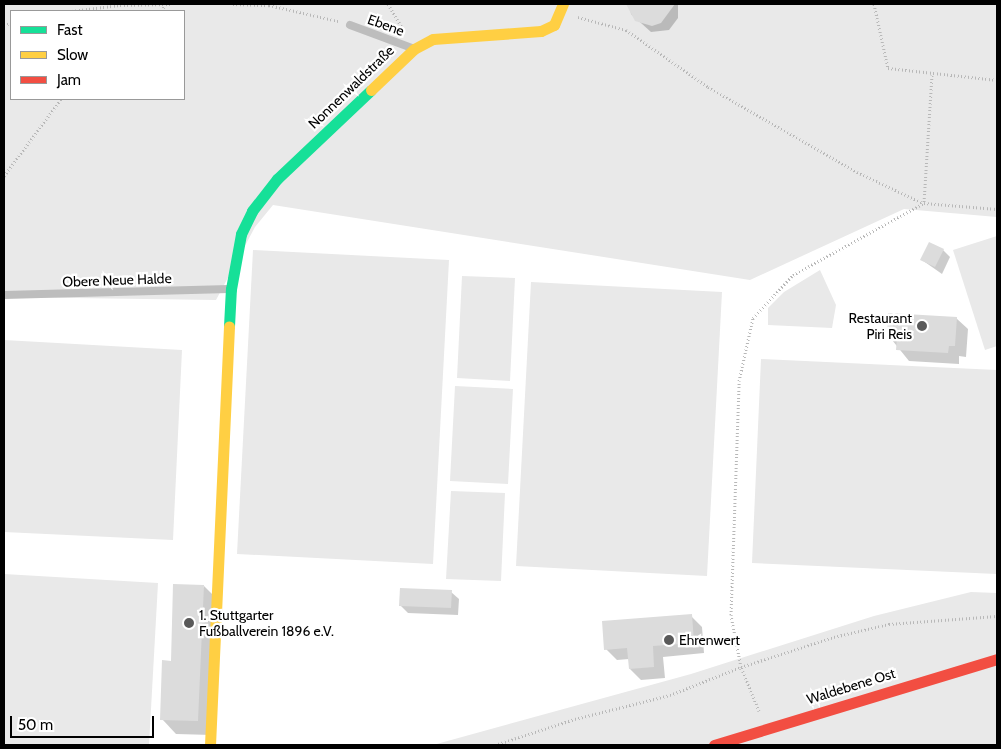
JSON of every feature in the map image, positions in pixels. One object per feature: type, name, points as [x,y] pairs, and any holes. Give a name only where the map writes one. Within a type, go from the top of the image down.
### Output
[{"type":"street","name":"Nonnenwaldstraße","points":[[210,745],[231,289],[239,243],[252,210],[276,179],[414,49],[433,39],[447,37],[541,31],[554,25],[562,8]]},
{"type":"street","name":"Waldebene Ost","points":[[714,745],[997,659]]},
{"type":"lane","name":"Ebene","points":[[350,25],[414,49]]},
{"type":"lane","name":"Obere Neue Halde","points":[[4,295],[231,289]]},
{"type":"path","points":[[80,10],[120,5],[170,4]]},
{"type":"path","points":[[233,4],[269,4],[312,13],[350,25]]},
{"type":"path","points":[[388,4],[414,49]]},
{"type":"path","points":[[874,4],[888,68],[932,75],[997,80]]},
{"type":"path","points":[[562,8],[626,30],[708,87],[857,172],[924,203],[997,209]]},
{"type":"path","points":[[924,203],[932,75]]},
{"type":"path","points":[[4,176],[60,100]]},
{"type":"path","points":[[765,728],[741,667],[731,606],[739,381],[753,318],[793,275],[924,203]]},
{"type":"path","points":[[495,745],[575,719],[670,695],[741,667],[834,637],[889,624],[997,616]]},
{"type":"shaded area","points":[[4,4],[997,4],[997,217],[904,209],[750,280],[273,205],[255,227],[216,300],[4,297]]},
{"type":"shaded area","points":[[997,236],[997,346],[985,350],[953,250]]},
{"type":"shaded area","points":[[253,250],[449,260],[433,564],[237,554]]},
{"type":"shaded area","points":[[820,270],[836,305],[832,328],[768,325],[768,308],[784,292]]},
{"type":"shaded area","points":[[462,276],[515,278],[510,381],[457,378]]},
{"type":"shaded area","points":[[531,282],[722,292],[707,576],[516,566]]},
{"type":"shaded area","points":[[4,340],[182,350],[173,540],[4,532]]},
{"type":"shaded area","points":[[761,359],[997,370],[997,574],[752,563]]},
{"type":"shaded area","points":[[455,386],[513,389],[508,484],[450,481]]},
{"type":"shaded area","points":[[451,491],[505,493],[501,581],[446,579]]},
{"type":"shaded area","points":[[4,574],[158,583],[149,745],[4,745]]},
{"type":"shaded area","points":[[971,592],[997,593],[997,745],[433,745],[691,674],[874,616]]},
{"type":"building","points":[[626,4],[675,4],[661,23],[652,26],[635,21]]},
{"type":"building","points":[[929,242],[944,249],[935,267],[920,260]]},
{"type":"building","name":"Restaurant Piri Reis","points":[[888,313],[957,317],[955,346],[949,346],[948,353],[896,350],[897,336],[887,336]]},
{"type":"building","name":"1. Stuttgarter Fußballverein 1896 e.V.","points":[[173,584],[204,585],[198,721],[160,720],[162,660],[171,661]]},
{"type":"building","points":[[400,588],[452,590],[451,608],[399,606]]},
{"type":"building","points":[[692,614],[694,643],[653,646],[654,667],[629,669],[627,648],[604,650],[602,621]]},
{"type":"traffic: fast","points":[[229,326],[231,289],[241,234],[252,211],[277,179],[371,90]]},
{"type":"traffic: slow","points":[[371,90],[414,49],[433,39],[541,31],[554,25],[563,4]]},
{"type":"traffic: slow","points":[[210,745],[229,326]]},
{"type":"traffic: jam","points":[[714,745],[997,659]]},
{"type":"place","name":"Restaurant Piri Reis","points":[[922,326]]},
{"type":"place","name":"1. Stuttgarter Fußballverein 1896 e.V.","points":[[189,623]]},
{"type":"place","name":"Ehrenwert","points":[[669,640]]}]
